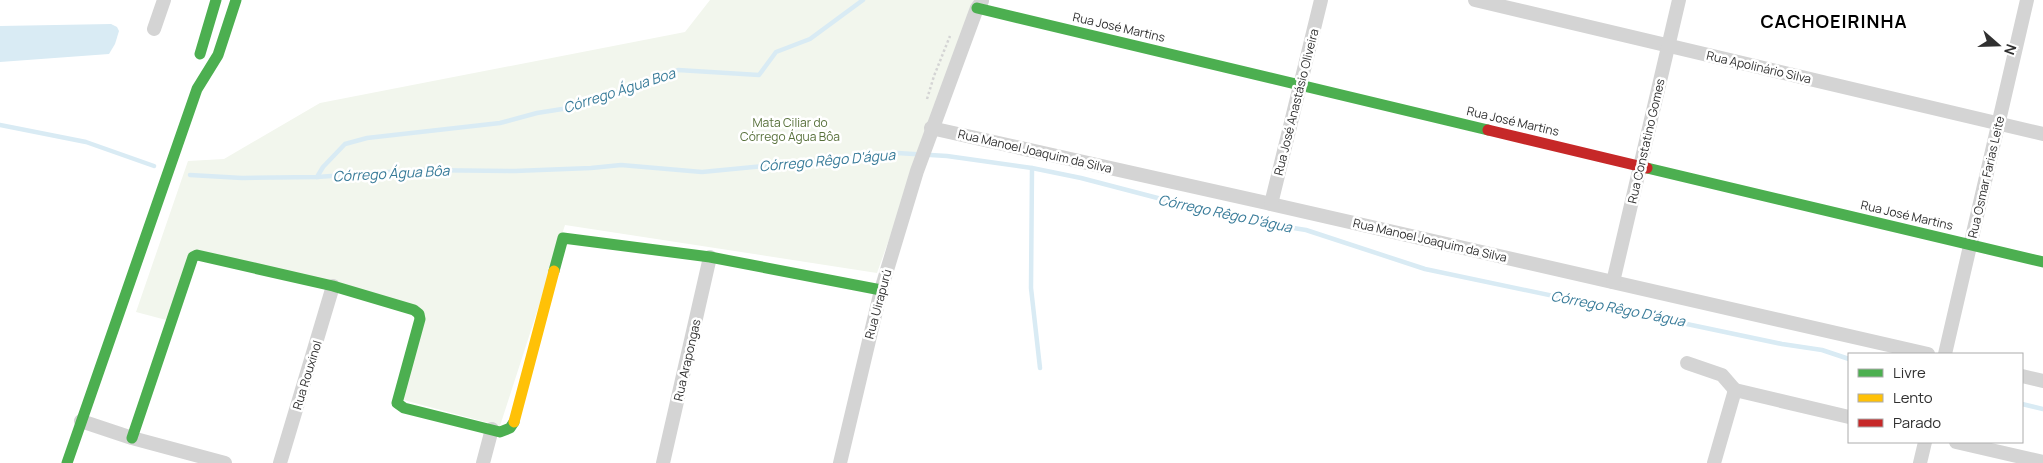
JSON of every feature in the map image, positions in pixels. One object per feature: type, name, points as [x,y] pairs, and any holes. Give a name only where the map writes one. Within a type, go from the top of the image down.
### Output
[{"type":"main road","points":[[197,89],[200,53],[216,0]]},
{"type":"main road","points":[[67,463],[197,89],[218,55],[236,0]]},
{"type":"main road","name":"Rua José Martins","points":[[980,4],[1301,84],[2043,262]]},
{"type":"main road","points":[[132,438],[193,257],[201,254],[333,286],[414,310],[419,314],[420,319],[397,404],[399,407],[498,432],[507,431],[513,426],[563,238],[732,260],[880,290]]},
{"type":"street","points":[[154,28],[164,0]]},
{"type":"street","name":"Rua José Anastásio Oliveira","points":[[1271,204],[1321,0]]},
{"type":"street","name":"Rua Apolinário Silva","points":[[1475,0],[2043,134]]},
{"type":"street","name":"Rua Constatino Gomes","points":[[1613,282],[1679,0]]},
{"type":"street","name":"Rua Osmar Farias Leite","points":[[1945,353],[2027,0]]},
{"type":"street","name":"Rua Uirapurú","points":[[840,463],[880,290],[931,128],[980,4]]},
{"type":"street","name":"Rua Manoel Joaquim da Silva","points":[[931,128],[1924,353]]},
{"type":"street","name":"Rua Arapongas","points":[[663,463],[712,257]]},
{"type":"street","name":"Rua Rouxinol","points":[[280,463],[333,286]]},
{"type":"street","points":[[1687,363],[1722,375],[1735,390],[1848,417]]},
{"type":"street","points":[[2023,376],[2043,381]]},
{"type":"street","points":[[1714,463],[1735,390]]},
{"type":"street","points":[[82,421],[132,438],[225,463]]},
{"type":"street","points":[[483,463],[492,429]]},
{"type":"street","points":[[1920,463],[1925,443]]},
{"type":"street","points":[[1960,443],[2043,462]]},
{"type":"green space","name":"Mata Ciliar do Córrego Água Bôa","points":[[710,0],[975,0],[877,273],[565,225],[500,426],[400,399],[419,312],[191,252],[170,321],[136,312],[188,161],[224,159],[320,103],[685,32]]},
{"type":"shaded area","points":[[111,24],[117,27],[119,31],[115,44],[109,54],[0,62],[0,26]]},
{"type":"waterway","name":"Córrego Água Boa","points":[[317,177],[323,167],[345,144],[367,138],[500,123],[537,113],[575,107],[678,70],[759,75],[776,52],[810,39],[863,0]]},
{"type":"waterway","name":"Córrego Água Boa","points":[[0,125],[86,142],[154,166]]},
{"type":"waterway","name":"Córrego Rêgo D'água","points":[[190,175],[242,178],[317,177],[417,170],[515,171],[621,165],[702,172],[897,153],[947,156],[1032,168],[1081,178],[1238,219],[1306,230],[1425,269],[1782,344],[1822,350],[1848,359]]},
{"type":"waterway","points":[[1032,168],[1031,288],[1040,368]]},
{"type":"waterway","name":"Córrego Rêgo D'água","points":[[2023,404],[2043,409]]},
{"type":"traffic: fast","points":[[200,54],[216,0]]},
{"type":"traffic: fast","points":[[67,463],[197,89],[218,55],[236,0]]},
{"type":"traffic: fast","points":[[977,8],[1488,130]]},
{"type":"traffic: fast","points":[[1647,168],[2043,262]]},
{"type":"traffic: fast","points":[[554,271],[563,238],[710,257],[881,290]]},
{"type":"traffic: fast","points":[[132,438],[193,257],[197,255],[333,286],[414,310],[419,314],[420,319],[397,403],[404,408],[500,432],[510,428],[514,422]]},
{"type":"traffic: slow","points":[[514,422],[554,271]]},
{"type":"traffic: jam","points":[[1488,130],[1647,168]]},
{"type":"district","name":"CACHOEIRINHA","points":[[1834,21]]},
{"type":"water label","name":"Córrego Água Bôa","points":[[391,173]]}]
